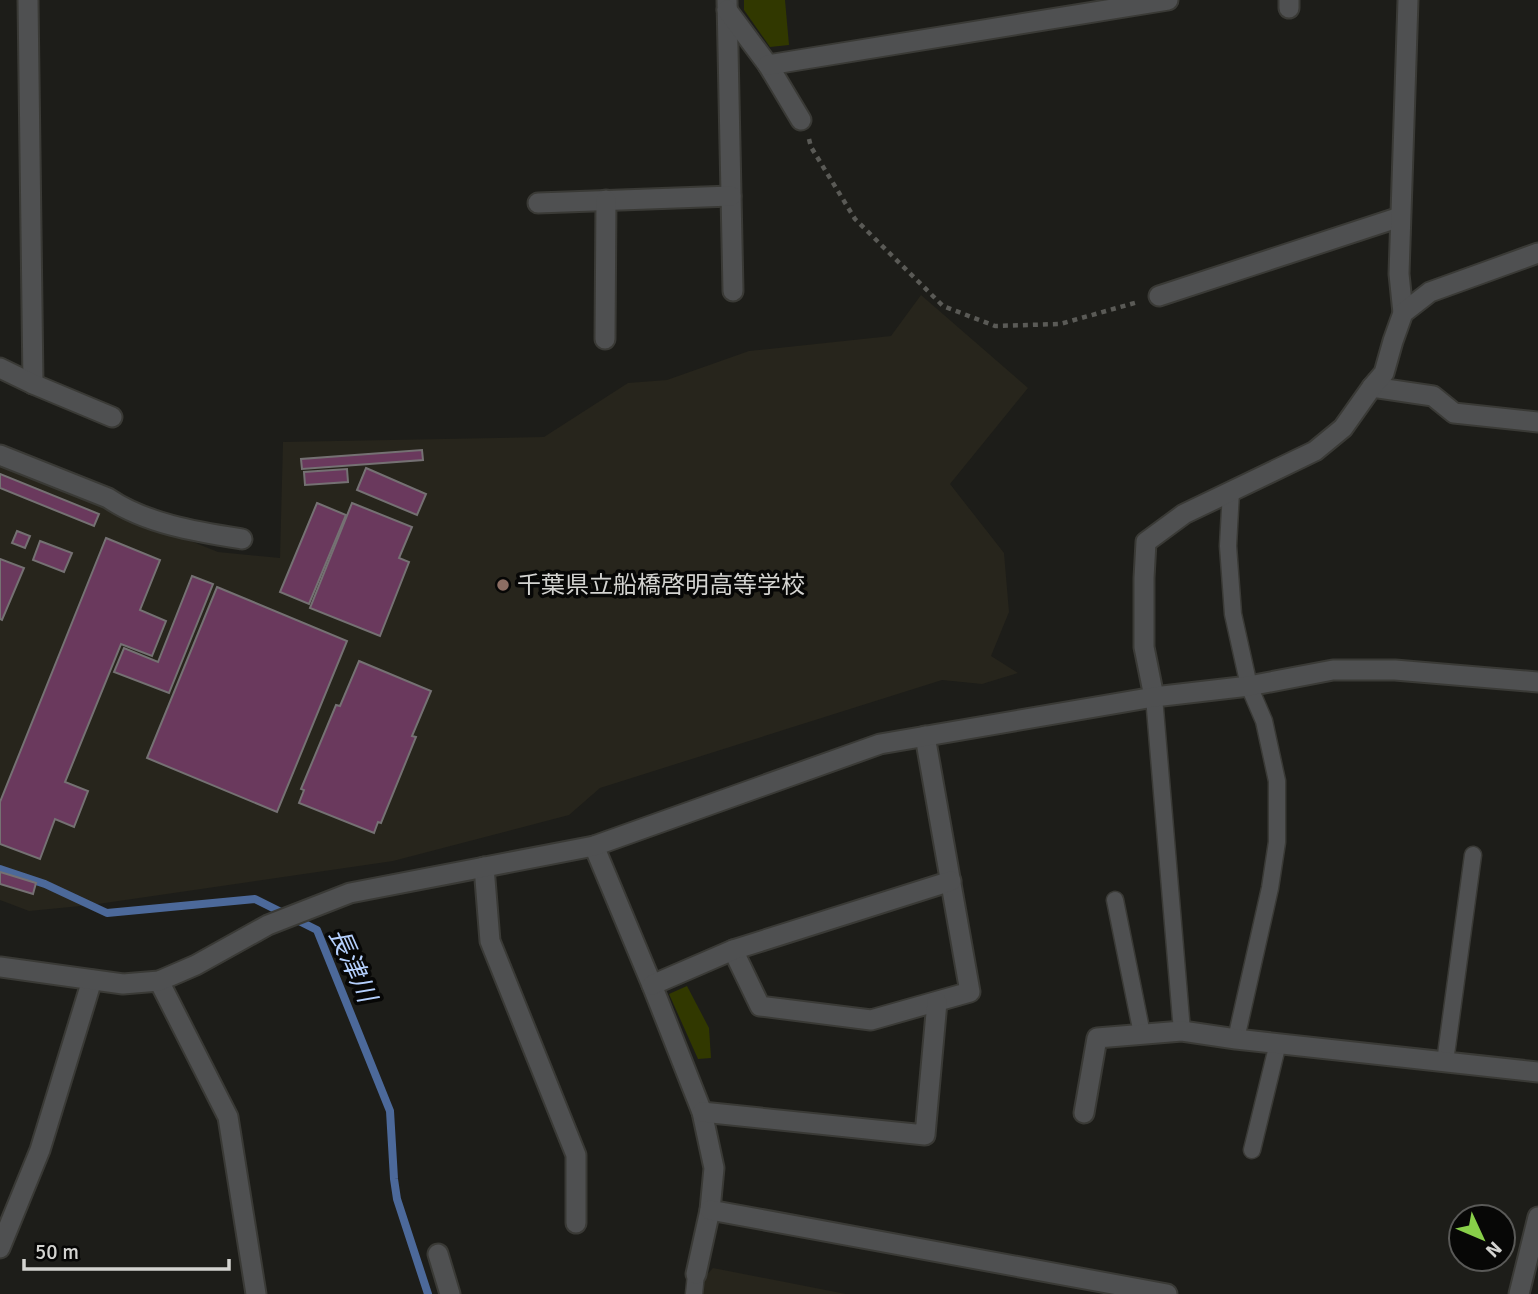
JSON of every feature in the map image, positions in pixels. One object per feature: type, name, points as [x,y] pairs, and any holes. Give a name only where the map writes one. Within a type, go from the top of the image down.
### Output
[{"type":"street","points":[[28,0],[33,384]]},
{"type":"street","points":[[768,65],[1168,0]]},
{"type":"street","points":[[1154,697],[1144,647],[1146,542],[1184,514],[1315,451],[1343,428],[1384,373],[1403,313],[1399,274],[1408,0]]},
{"type":"street","points":[[727,5],[801,120]]},
{"type":"street","points":[[727,5],[733,291]]},
{"type":"street","points":[[538,203],[731,196]]},
{"type":"street","points":[[605,339],[606,201]]},
{"type":"street","points":[[1159,296],[1400,217]]},
{"type":"street","points":[[1403,313],[1430,292],[1538,253]]},
{"type":"street","points":[[0,368],[112,417]]},
{"type":"street","points":[[1372,387],[1433,396],[1454,413],[1538,422]]},
{"type":"street","points":[[0,455],[108,498],[122,507],[185,530],[242,539]]},
{"type":"street","points":[[0,967],[123,984],[159,981],[196,965],[268,925],[351,892],[594,846],[880,744],[1154,697],[1249,685],[1333,670],[1395,670],[1538,682]]},
{"type":"street","points":[[733,950],[760,1006],[872,1020],[970,992],[925,737]]},
{"type":"street","points":[[594,846],[702,1112],[714,1168],[710,1210],[696,1274]]},
{"type":"street","points":[[484,867],[490,942],[576,1155],[576,1223]]},
{"type":"street","points":[[652,985],[733,950],[951,881]]},
{"type":"street","points":[[0,1248],[40,1150],[92,980]]},
{"type":"street","points":[[159,981],[228,1117],[256,1294]]},
{"type":"street","points":[[702,1112],[925,1135],[937,1002]]},
{"type":"street","points":[[1084,1113],[1097,1038],[1182,1031],[1538,1072]]},
{"type":"street","points":[[710,1210],[1167,1294]]},
{"type":"street","points":[[1518,1294],[1538,1217]]},
{"type":"street","points":[[438,1254],[450,1294]]},
{"type":"lane","points":[[1231,491],[1228,546],[1233,614],[1249,685],[1264,721],[1277,781],[1277,842],[1270,888],[1236,1039]]},
{"type":"lane","points":[[1154,697],[1182,1031]]},
{"type":"lane","points":[[1445,1062],[1473,855]]},
{"type":"lane","points":[[1115,900],[1142,1034]]},
{"type":"lane","points":[[1252,1150],[1278,1043]]},
{"type":"lane","points":[[694,1294],[696,1274]]},
{"type":"path","points":[[801,120],[811,146],[855,219],[943,306],[995,326],[1060,324],[1159,296]]},
{"type":"shaded area","name":"千葉県立船橋啓明高等学校","points":[[921,295],[1028,388],[950,484],[1004,553],[1009,612],[991,656],[1018,673],[982,684],[942,680],[600,788],[569,815],[393,861],[91,905],[29,911],[0,900],[0,464],[218,552],[280,558],[283,442],[544,437],[628,383],[667,380],[749,351],[891,336]]},
{"type":"shaded area","points":[[713,1268],[846,1294],[701,1294],[703,1279]]},
{"type":"green space","points":[[744,0],[785,0],[789,45],[770,47],[744,10]]},
{"type":"green space","points":[[687,986],[709,1028],[711,1058],[698,1059],[669,994]]},
{"type":"building","points":[[422,450],[423,460],[302,469],[301,459]]},
{"type":"building","points":[[366,468],[426,494],[417,515],[357,490]]},
{"type":"building","points":[[347,469],[348,482],[305,485],[304,472]]},
{"type":"building","points":[[0,474],[99,514],[94,526],[0,488]]},
{"type":"building","points":[[317,503],[346,515],[309,604],[280,592]]},
{"type":"building","points":[[352,503],[412,527],[399,558],[409,562],[380,636],[310,608]]},
{"type":"building","points":[[17,531],[30,536],[25,548],[12,543]]},
{"type":"building","points":[[106,538],[160,560],[140,610],[166,621],[152,656],[121,644],[65,782],[88,791],[74,827],[55,819],[40,859],[0,844],[0,802]]},
{"type":"building","points":[[40,541],[72,553],[64,572],[33,560]]},
{"type":"building","points":[[0,559],[24,568],[2,620],[0,619]]},
{"type":"building","points":[[192,576],[213,584],[169,693],[114,672],[124,648],[158,662]]},
{"type":"building","points":[[217,587],[347,641],[277,812],[147,758]]},
{"type":"building","points":[[359,661],[431,691],[412,736],[416,737],[381,823],[378,822],[374,833],[299,803],[304,790],[301,789],[336,705],[340,706]]},
{"type":"building","points":[[0,872],[36,883],[33,894],[0,884]]},
{"type":"waterway","name":"長津川","points":[[0,869],[45,884],[107,913],[255,899],[317,930],[390,1111],[397,1199],[428,1294]]},
{"type":"place","name":"千葉県立船橋啓明高等学校","points":[[503,585]]}]
